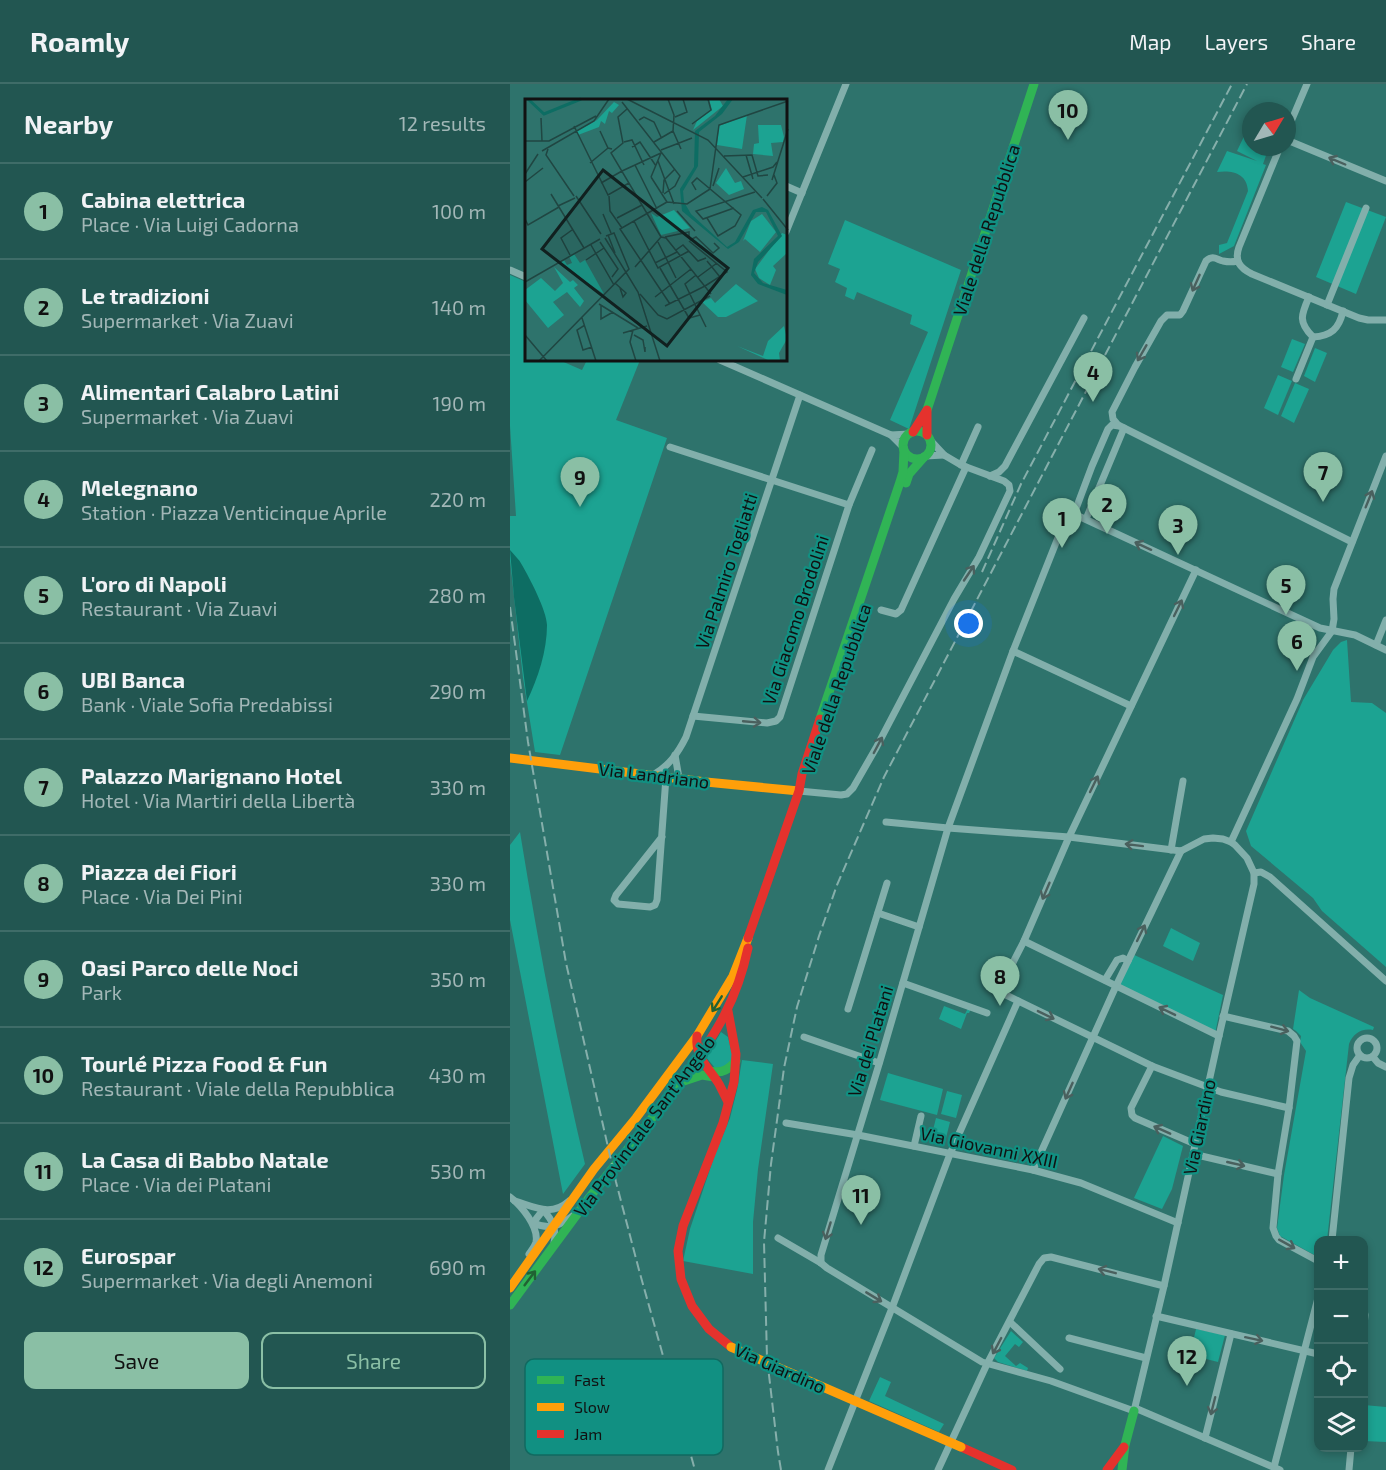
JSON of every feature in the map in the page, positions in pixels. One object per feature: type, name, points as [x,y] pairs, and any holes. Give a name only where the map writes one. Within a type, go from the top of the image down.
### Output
[{"type":"street","points":[[788,227],[846,84]]},
{"type":"street","name":"Viale della Repubblica","points":[[799,791],[802,774],[903,472],[904,440],[927,410],[1034,84]]},
{"type":"street","points":[[1296,110],[1307,84]]},
{"type":"street","points":[[1296,144],[1386,181]]},
{"type":"street","points":[[1276,156],[1238,250],[1237,261],[1250,273],[1343,311],[1365,319],[1386,320]]},
{"type":"street","points":[[788,187],[802,193]]},
{"type":"street","points":[[1328,305],[1366,208]]},
{"type":"street","points":[[1237,261],[1225,262],[1210,258],[1205,262],[1182,313],[1178,316],[1167,315],[1163,319],[1135,367],[1112,415],[1116,423],[1124,428],[1352,542]]},
{"type":"street","points":[[510,270],[525,277]]},
{"type":"street","points":[[1309,297],[1303,311],[1303,323],[1313,336]]},
{"type":"street","points":[[1313,336],[1332,332],[1338,326],[1343,311]]},
{"type":"street","points":[[992,477],[1005,466],[1084,318]]},
{"type":"street","points":[[1296,379],[1313,336]]},
{"type":"street","points":[[728,362],[743,366],[800,395],[891,435],[913,458],[944,455]]},
{"type":"street","name":"Via Palmiro Togliatti","points":[[653,775],[665,767],[686,737],[800,395]]},
{"type":"street","name":"Viale della Repubblica","points":[[799,791],[806,780],[909,474],[931,448],[928,438],[927,410]]},
{"type":"street","name":"Via dei Platani","points":[[821,1263],[821,1255],[948,828],[1013,651],[1066,516],[1072,513],[1109,428],[1115,424],[1124,428]]},
{"type":"street","points":[[880,610],[894,614],[901,610],[978,427]]},
{"type":"street","points":[[1086,519],[1124,428]]},
{"type":"street","points":[[799,791],[839,795],[847,794],[852,790],[861,777],[954,599],[979,557],[1010,491],[1009,485],[1005,482],[963,466],[944,455],[922,432],[891,435]]},
{"type":"street","points":[[670,447],[849,506]]},
{"type":"street","name":"Via Giacomo Brodolini","points":[[693,716],[767,723],[776,721],[780,717],[849,506],[872,450]]},
{"type":"street","points":[[1231,842],[1297,699],[1313,657],[1332,631],[1334,592],[1386,456]]},
{"type":"street","points":[[1072,513],[1317,627],[1355,635],[1386,650]]},
{"type":"street","points":[[1196,570],[1069,837],[1001,990],[1004,994],[1152,1066],[1219,1091],[1289,1108]]},
{"type":"street","points":[[1376,645],[1386,620]]},
{"type":"street","points":[[1013,651],[1131,706]]},
{"type":"street","points":[[675,755],[679,778]]},
{"type":"street","name":"Via Landriano","points":[[510,758],[799,791]]},
{"type":"street","points":[[662,837],[615,897],[614,900],[618,904],[653,907],[656,903],[662,837],[666,777]]},
{"type":"street","points":[[1171,850],[1183,780]]},
{"type":"street","name":"Via Provinciale Sant'Angelo","points":[[510,1288],[594,1169],[636,1118],[697,1036],[729,984],[750,934],[799,791]]},
{"type":"street","points":[[886,822],[1069,837],[1181,851],[1204,839],[1216,838],[1231,842],[1251,865],[1254,877],[1262,873],[1270,878],[1386,981]]},
{"type":"street","points":[[1033,1170],[1116,986],[1181,851]]},
{"type":"street","name":"Via Giardino","points":[[1122,1470],[1125,1444],[1164,1286],[1254,877]]},
{"type":"street","points":[[848,1010],[887,883]]},
{"type":"street","points":[[878,913],[919,927]]},
{"type":"street","name":"Via Provinciale Sant'Angelo","points":[[510,1305],[679,1083],[717,1029],[743,975],[750,934]]},
{"type":"street","points":[[1024,941],[1218,1036]]},
{"type":"street","points":[[1105,980],[1116,960],[1121,958],[1128,961]]},
{"type":"street","points":[[903,983],[987,1013]]},
{"type":"street","points":[[828,1470],[950,1154],[1018,1001]]},
{"type":"street","points":[[679,1083],[700,1075],[722,1072],[736,1061],[736,1047],[728,1021],[728,1009]]},
{"type":"street","points":[[1223,1016],[1288,1031],[1298,1041],[1278,1174],[1273,1226],[1274,1233],[1280,1241],[1314,1259]]},
{"type":"street","points":[[728,1102],[699,1056],[696,1046],[697,1036],[706,1031],[717,1029],[733,1037]]},
{"type":"street","points":[[804,1037],[879,1063]]},
{"type":"street","points":[[1364,1038],[1371,1038],[1382,1045],[1373,1057],[1366,1058],[1360,1055],[1357,1049],[1359,1042],[1364,1038]]},
{"type":"street","points":[[1332,1236],[1349,1077],[1360,1055]]},
{"type":"street","points":[[1373,1057],[1386,1067]]},
{"type":"street","name":"Via Giardino","points":[[736,1061],[734,1080],[723,1121],[678,1244],[678,1257],[685,1288],[697,1314],[711,1332],[731,1347],[1012,1470]]},
{"type":"street","points":[[1152,1066],[1131,1108],[1131,1113],[1135,1118],[1195,1144]]},
{"type":"street","points":[[914,1146],[921,1116]]},
{"type":"street","name":"Via Giovanni XXIII","points":[[786,1123],[1033,1170],[1082,1184],[1178,1223]]},
{"type":"street","points":[[1193,1154],[1278,1174]]},
{"type":"street","points":[[513,1199],[543,1210],[557,1209],[566,1204],[578,1191]]},
{"type":"street","points":[[510,1288],[512,1279],[536,1243],[533,1223],[513,1199]]},
{"type":"street","points":[[533,1223],[543,1210]]},
{"type":"street","points":[[543,1210],[554,1226],[555,1239],[550,1252]]},
{"type":"street","points":[[533,1223],[543,1227],[554,1226],[565,1222],[581,1210]]},
{"type":"street","points":[[778,1238],[981,1362],[1051,1381],[1134,1409],[1277,1469],[1314,1314]]},
{"type":"street","points":[[938,1470],[987,1364],[1044,1258],[1051,1257],[1164,1286]]},
{"type":"street","points":[[1156,1316],[1314,1353]]},
{"type":"street","points":[[1010,1322],[1060,1369]]},
{"type":"street","points":[[1205,1438],[1231,1334]]},
{"type":"street","points":[[1069,1338],[1146,1358]]},
{"type":"street","name":"Via Giardino","points":[[1107,1470],[1125,1444]]},
{"type":"street","points":[[1349,1470],[1351,1452]]},
{"type":"shaded area","points":[[1242,140],[1242,154],[1237,151]]},
{"type":"shaded area","points":[[1227,151],[1257,161],[1247,156],[1266,156],[1263,164],[1266,165],[1234,246],[1219,254],[1219,245],[1227,243],[1248,191],[1245,180],[1238,174],[1217,172]]},
{"type":"shaded area","points":[[1346,202],[1386,217],[1356,294],[1316,277]]},
{"type":"shaded area","points":[[845,220],[961,270],[909,429],[890,420],[928,332],[910,324],[912,315],[857,292],[854,300],[845,296],[847,288],[835,282],[840,269],[828,264]]},
{"type":"shaded area","points":[[510,275],[525,282],[525,362],[564,362],[582,370],[586,362],[639,362],[616,420],[667,438],[560,755],[535,752],[523,678],[510,560],[510,516],[516,516],[510,426]]},
{"type":"shaded area","points":[[1292,339],[1305,344],[1293,372],[1281,367]]},
{"type":"shaded area","points":[[1315,348],[1327,353],[1315,382],[1304,376]]},
{"type":"shaded area","points":[[1278,375],[1292,381],[1278,415],[1264,408]]},
{"type":"shaded area","points":[[1295,383],[1309,389],[1294,423],[1281,416]]},
{"type":"shaded area","points":[[510,550],[521,563],[533,586],[544,611],[547,625],[541,664],[527,701],[514,597]]},
{"type":"shaded area","points":[[1347,640],[1351,702],[1372,703],[1386,713],[1386,967],[1322,911],[1313,898],[1251,846],[1246,831],[1303,700],[1333,650],[1341,642]]},
{"type":"shaded area","points":[[520,832],[566,1081],[585,1164],[563,1194],[510,920],[510,845]]},
{"type":"shaded area","points":[[1171,928],[1200,943],[1193,961],[1163,946]]},
{"type":"shaded area","points":[[1132,954],[1223,995],[1215,1034],[1116,986]]},
{"type":"shaded area","points":[[1299,990],[1310,998],[1374,1027],[1373,1030],[1358,1032],[1349,1044],[1327,1236],[1314,1236],[1314,1255],[1280,1236],[1277,1228],[1306,1051],[1300,1042],[1301,1036],[1293,1029]]},
{"type":"shaded area","points":[[944,1006],[965,1014],[968,1008],[971,1009],[961,1029],[939,1019]]},
{"type":"shaded area","points":[[721,1032],[728,1037],[733,1058],[727,1067],[715,1068],[706,1057]]},
{"type":"shaded area","points":[[742,1060],[773,1064],[758,1169],[753,1222],[753,1274],[683,1261],[690,1229],[714,1157],[730,1118]]},
{"type":"shaded area","points":[[888,1073],[943,1089],[937,1115],[880,1100]]},
{"type":"shaded area","points":[[947,1091],[962,1095],[956,1118],[941,1114]]},
{"type":"shaded area","points":[[936,1118],[950,1122],[944,1146],[930,1142]]},
{"type":"shaded area","points":[[1163,1136],[1183,1146],[1172,1189],[1162,1209],[1134,1198]]},
{"type":"shaded area","points":[[1196,1329],[1225,1335],[1218,1362],[1190,1355]]},
{"type":"shaded area","points":[[1011,1331],[1023,1342],[1019,1347],[1015,1344],[1005,1356],[1016,1366],[1020,1363],[1028,1368],[1027,1371],[998,1362],[994,1358]]},
{"type":"shaded area","points":[[880,1377],[891,1382],[885,1396],[944,1424],[939,1432],[869,1401]]},
{"type":"shaded area","points":[[1368,1405],[1386,1407],[1386,1442],[1368,1441]]},
{"type":"railway","points":[[982,572],[1021,484],[1232,84]]},
{"type":"railway","points":[[781,1470],[767,1358],[764,1242],[771,1164],[784,1068],[797,1007],[819,936],[837,885],[884,777],[1247,84]]},
{"type":"railway","points":[[510,607],[528,742],[566,963],[616,1182],[664,1359]]},
{"type":"railway","points":[[691,1455],[695,1470]]},
{"type":"traffic: fast","points":[[927,410],[1034,84]]},
{"type":"traffic: fast","points":[[917,431],[927,435],[931,445],[927,455],[917,459],[907,455],[903,445],[907,435],[917,431]]},
{"type":"traffic: fast","points":[[820,719],[900,482],[904,450]]},
{"type":"traffic: fast","points":[[906,483],[909,474],[924,457]]},
{"type":"traffic: fast","points":[[711,1071],[725,1070],[736,1061]]},
{"type":"traffic: fast","points":[[510,1305],[589,1198],[686,1075]]},
{"type":"traffic: fast","points":[[681,1082],[702,1075],[714,1077]]},
{"type":"traffic: fast","points":[[1122,1470],[1125,1445],[1134,1411]]},
{"type":"traffic: slow","points":[[510,758],[799,791]]},
{"type":"traffic: slow","points":[[510,1288],[594,1169],[636,1118],[697,1036],[733,976],[748,938]]},
{"type":"traffic: slow","points":[[731,1347],[961,1447]]},
{"type":"traffic: jam","points":[[913,432],[927,410],[927,435]]},
{"type":"traffic: jam","points":[[748,938],[799,791],[802,774],[820,719]]},
{"type":"traffic: jam","points":[[686,1075],[732,1000],[748,948]]},
{"type":"traffic: jam","points":[[728,1011],[736,1054],[734,1082],[723,1123],[683,1226],[678,1251],[681,1279],[692,1306],[709,1329],[731,1347]]},
{"type":"traffic: jam","points":[[697,1036],[700,1057],[719,1084],[728,1102]]},
{"type":"traffic: jam","points":[[961,1447],[1012,1470]]},
{"type":"traffic: jam","points":[[1107,1470],[1124,1447]]},
{"type":"place","name":"Tourlé Pizza Food & Fun","points":[[1068,140]]},
{"type":"place","name":"Melegnano","points":[[1093,402]]},
{"type":"place","name":"Palazzo Marignano Hotel","points":[[1323,502]]},
{"type":"place","name":"Oasi Parco delle Noci","points":[[580,507]]},
{"type":"place","name":"Le tradizioni","points":[[1107,534]]},
{"type":"place","name":"Cabina elettrica","points":[[1062,548]]},
{"type":"place","name":"Alimentari Calabro Latini","points":[[1178,555]]},
{"type":"place","name":"L'oro di Napoli","points":[[1286,615]]},
{"type":"place","name":"UBI Banca","points":[[1297,671]]},
{"type":"place","name":"Piazza dei Fiori","points":[[1000,1006]]},
{"type":"place","name":"La Casa di Babbo Natale","points":[[861,1225]]},
{"type":"place","name":"Eurospar","points":[[1187,1386]]}]
